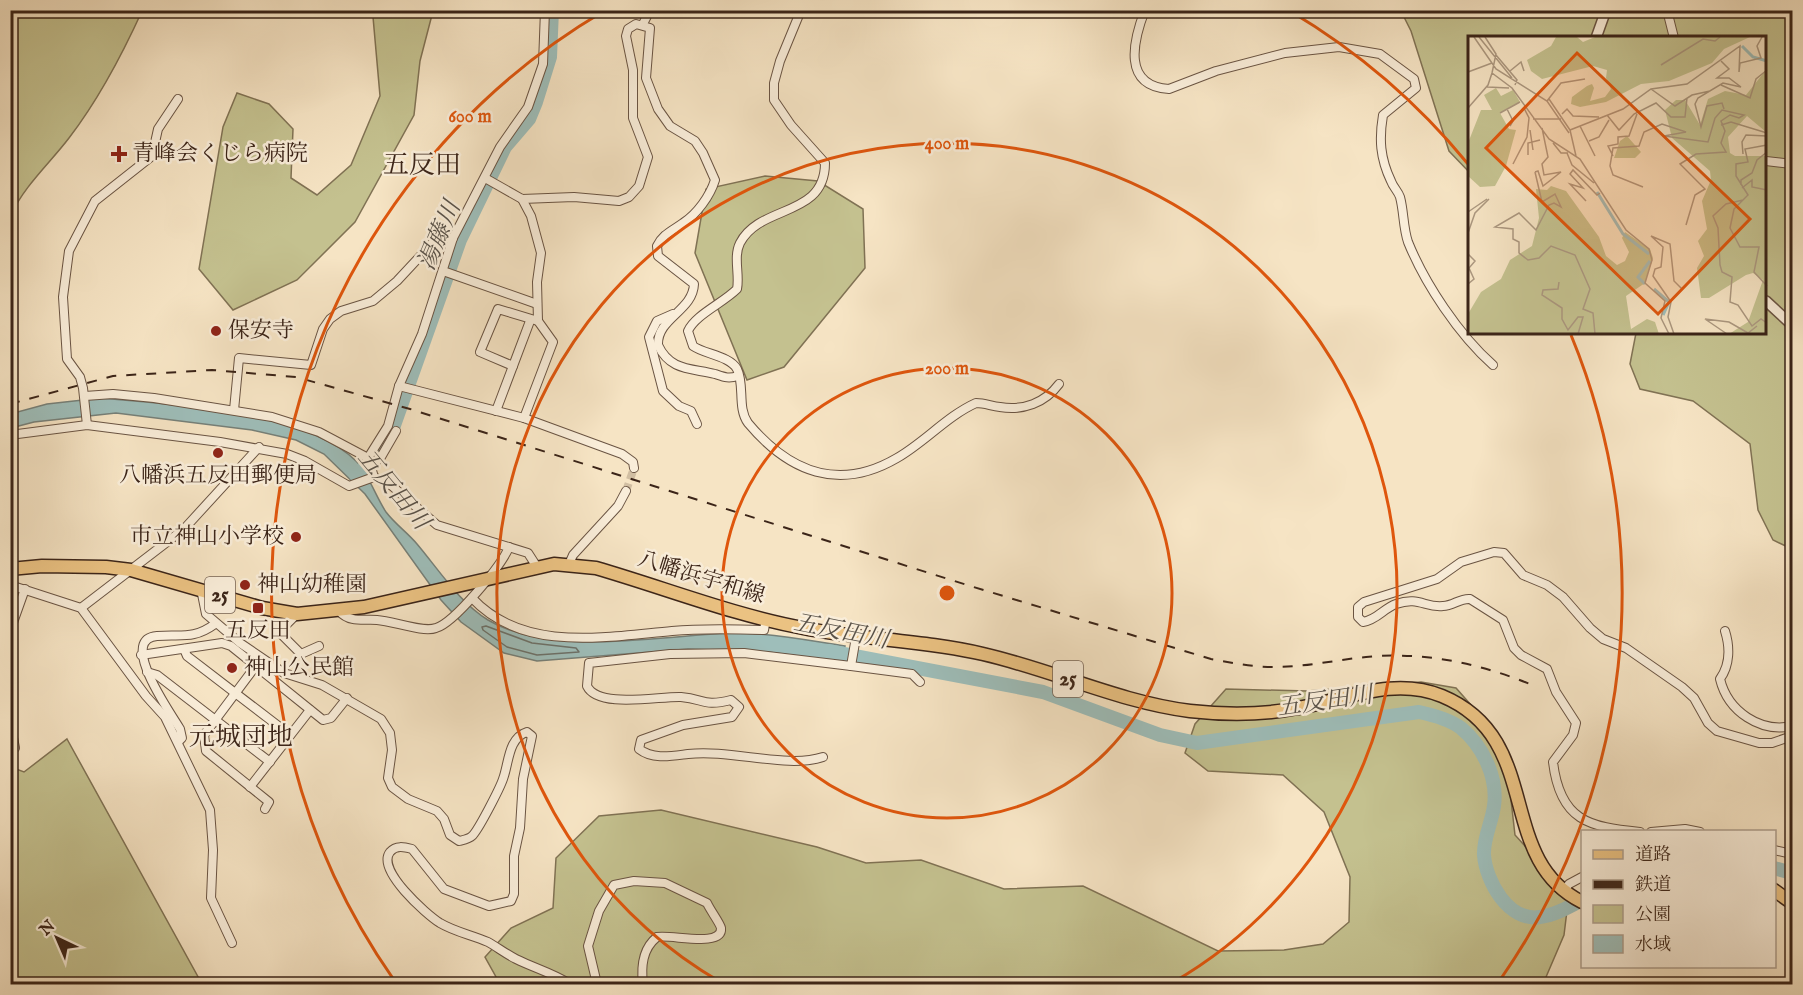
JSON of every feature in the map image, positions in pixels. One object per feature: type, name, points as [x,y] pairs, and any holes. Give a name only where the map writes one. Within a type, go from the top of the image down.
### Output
[{"type":"main road","name":"八幡浜宇和線","points":[[10,569],[76,566],[130,570],[262,608],[297,614],[339,611],[537,567],[569,564],[596,568],[766,619],[856,640],[980,653],[1149,703],[1191,711],[1272,713],[1302,708],[1342,696],[1390,688],[1419,690],[1440,695],[1477,717],[1489,731],[1512,774],[1534,854],[1541,867],[1566,893],[1581,901]]},
{"type":"main road","points":[[1776,891],[1792,903]]},
{"type":"street","points":[[373,478],[369,463],[404,387],[447,272],[453,238],[489,179],[500,147],[528,106],[543,64],[545,10]]},
{"type":"street","points":[[643,24],[651,10]]},
{"type":"street","points":[[801,10],[780,61],[774,83],[774,100],[791,125],[825,163],[822,184],[812,197],[763,222],[746,235],[738,247],[737,289],[723,303],[693,323],[688,331],[693,345],[729,363],[737,370],[744,415],[760,435],[788,460],[803,468],[835,476],[864,473],[898,458],[976,403],[1001,408],[1028,406],[1042,401],[1059,384]]},
{"type":"street","points":[[1145,10],[1134,45],[1136,66],[1145,81],[1162,88],[1169,89],[1216,71],[1285,53],[1339,47],[1380,54],[1414,78],[1416,88],[1383,115],[1379,138],[1381,153],[1389,178],[1399,195],[1409,243],[1448,315],[1465,338],[1493,365]]},
{"type":"street","points":[[1597,36],[1606,10]]},
{"type":"street","points":[[1667,10],[1674,36]]},
{"type":"street","points":[[522,200],[574,197],[619,201],[629,197],[639,186],[648,157],[633,118],[633,70],[626,36],[628,29],[636,24],[643,24],[650,28],[646,78],[658,109],[670,126],[695,141],[703,153],[714,180],[697,211],[667,233],[657,246],[658,256],[687,276],[694,284],[694,292],[661,328],[657,336],[658,345],[666,358],[692,372],[713,374],[727,379],[738,376]]},
{"type":"street","points":[[87,422],[85,397],[80,377],[67,359],[63,297],[69,251],[95,201],[153,156],[158,129],[178,99]]},
{"type":"street","points":[[1767,161],[1792,164]]},
{"type":"street","points":[[489,179],[522,200],[531,216],[541,253],[534,321],[513,366],[496,411]]},
{"type":"street","points":[[234,410],[239,358],[311,365],[323,329],[330,319],[340,311],[365,304],[379,296],[397,281],[438,237],[453,238]]},
{"type":"street","points":[[447,272],[537,304]]},
{"type":"street","points":[[1767,302],[1792,325]]},
{"type":"street","points":[[513,366],[480,352],[498,309],[534,321],[553,342],[524,418]]},
{"type":"street","points":[[677,312],[657,321],[649,337],[650,349],[663,391],[679,406],[691,411],[697,424]]},
{"type":"street","points":[[404,387],[524,418],[622,454],[633,462],[633,468]]},
{"type":"street","points":[[85,397],[123,395],[234,410],[298,423],[369,463]]},
{"type":"street","points":[[10,435],[87,422],[259,447],[305,460],[341,483],[354,485],[373,478],[392,486],[437,525],[528,553],[537,567]]},
{"type":"street","points":[[369,463],[381,457],[396,431]]},
{"type":"street","points":[[81,608],[203,511],[259,447]]},
{"type":"street","points":[[569,564],[573,555],[618,506],[626,491]]},
{"type":"street","points":[[339,611],[353,620],[403,623],[422,629],[436,629],[471,599],[509,547]]},
{"type":"street","points":[[1625,830],[1610,829],[1585,822],[1572,811],[1559,789],[1553,762],[1573,735],[1576,723],[1556,692],[1547,669],[1514,648],[1503,620],[1470,599],[1464,598],[1447,606],[1412,601],[1395,604],[1373,620],[1363,622],[1358,617],[1358,607],[1364,602],[1437,579],[1461,562],[1494,552],[1504,553],[1523,575],[1548,585],[1563,597],[1590,628],[1603,639],[1626,648],[1682,687],[1694,698],[1708,723],[1716,731],[1759,743],[1772,743],[1792,736]]},
{"type":"street","points":[[10,585],[81,608],[146,696],[165,717],[210,810],[213,850],[211,898],[232,944]]},
{"type":"street","points":[[10,631],[25,590]]},
{"type":"street","points":[[201,590],[206,614],[215,624],[284,673],[322,685],[374,712],[390,733],[392,750],[388,778],[392,787],[408,799],[437,811],[444,819],[450,835],[459,841],[471,838],[477,830],[503,780],[515,741],[521,734],[528,732],[532,735],[524,779],[520,828],[514,856],[514,894],[511,901],[489,906],[444,889],[412,849],[394,848],[388,855],[387,863],[396,881],[437,921],[488,942],[570,984]]},
{"type":"street","points":[[471,599],[482,609],[513,627],[553,637],[627,636],[707,628],[764,630],[766,619]]},
{"type":"street","points":[[297,614],[279,632],[302,654],[319,646]]},
{"type":"street","points":[[178,742],[182,738],[180,729],[147,672],[141,655],[149,638],[157,636],[184,638],[207,630],[215,624]]},
{"type":"street","points":[[1725,631],[1729,642],[1728,659],[1720,679],[1731,701],[1753,722],[1782,730],[1792,726]]},
{"type":"street","points":[[851,664],[856,640]]},
{"type":"street","points":[[141,655],[222,643],[231,646],[327,721],[347,698]]},
{"type":"street","points":[[184,649],[187,656],[290,735]]},
{"type":"street","points":[[824,757],[809,762],[729,753],[668,756],[644,753],[639,749],[641,740],[683,724],[732,717],[738,712],[739,707],[731,700],[706,705],[680,697],[632,701],[595,696],[587,686],[589,663],[670,654],[744,653],[851,664],[912,674],[921,682]]},
{"type":"street","points":[[255,667],[204,735],[206,752],[269,802],[266,809]]},
{"type":"street","points":[[147,672],[157,675],[270,762]]},
{"type":"street","points":[[250,787],[310,710]]},
{"type":"street","points":[[10,722],[15,748]]},
{"type":"street","points":[[1668,830],[1692,830]]},
{"type":"street","points":[[1776,850],[1792,854]]},
{"type":"street","points":[[1566,893],[1569,884],[1581,878]]},
{"type":"street","points":[[597,984],[588,946],[599,911],[614,885],[634,880],[665,883],[707,903],[713,917],[720,925],[718,937],[712,940],[676,936],[657,938],[647,948],[643,958],[642,984]]},
{"type":"green space","points":[[11,10],[142,11],[118,60],[90,108],[69,138],[30,184],[11,215]]},
{"type":"green space","points":[[365,11],[433,11],[420,61],[414,115],[355,222],[297,280],[233,310],[199,269],[223,127],[237,93],[269,104],[293,129],[291,178],[317,195],[351,165],[380,96],[373,17]]},
{"type":"green space","points":[[1401,11],[1792,11],[1792,549],[1773,540],[1758,510],[1750,444],[1693,401],[1640,389],[1630,364],[1636,334],[1767,334],[1767,36],[1468,36],[1468,171],[1449,151],[1411,31]]},
{"type":"green space","points":[[765,176],[818,181],[863,209],[865,268],[784,367],[747,380],[695,253],[706,189]]},
{"type":"green space","points":[[1421,682],[1456,688],[1485,721],[1508,774],[1515,835],[1569,894],[1564,935],[1543,984],[500,984],[485,957],[511,928],[553,908],[556,858],[599,816],[661,810],[817,847],[866,863],[921,860],[1004,889],[1083,886],[1218,951],[1284,950],[1323,944],[1349,922],[1350,877],[1324,812],[1283,775],[1208,771],[1185,753],[1195,724],[1226,689],[1307,691]]},
{"type":"green space","points":[[67,739],[202,984],[11,984],[11,767],[24,772]]},
{"type":"water","points":[[101,398],[236,413],[305,431],[334,444],[356,461],[386,512],[417,544],[459,595],[488,620],[515,632],[545,639],[578,642],[612,642],[712,634],[768,635],[845,646],[843,662],[768,652],[688,649],[537,661],[504,653],[461,622],[441,600],[365,494],[324,454],[296,440],[252,430],[116,413],[34,422],[11,428],[10,414],[47,404]]},
{"type":"waterway","name":"湯藤川","points":[[356,475],[378,454],[392,431],[460,240],[505,147],[529,119],[550,57],[552,10]]},
{"type":"waterway","name":"五反田川","points":[[828,651],[1043,692],[1160,735],[1197,743],[1419,712],[1441,718],[1461,728],[1469,735],[1482,753],[1491,774],[1495,795],[1484,855],[1489,876],[1501,898],[1518,913],[1528,917],[1551,914],[1581,900]]},
{"type":"waterway","name":"五反田川","points":[[1776,869],[1792,873]]},
{"type":"tunnel","points":[[626,491],[634,468]]},
{"type":"railway","points":[[10,404],[113,376],[212,370],[296,377],[410,409],[967,585],[1211,659],[1250,666],[1274,667],[1366,657],[1410,656],[1475,666],[1537,687]]},
{"type":"place","name":"青峰会くじら病院","points":[[119,154]]},
{"type":"place","name":"保安寺","points":[[216,331]]},
{"type":"place","name":"八幡浜五反田郵便局","points":[[218,453]]},
{"type":"place","name":"市立神山小学校","points":[[296,537]]},
{"type":"place","name":"神山幼稚園","points":[[245,585]]},
{"type":"place","name":"五反田","points":[[258,608]]},
{"type":"place","name":"神山公民館","points":[[232,668]]},
{"type":"district","name":"五反田","points":[[422,165]]},
{"type":"district","name":"元城団地","points":[[241,737]]}]
